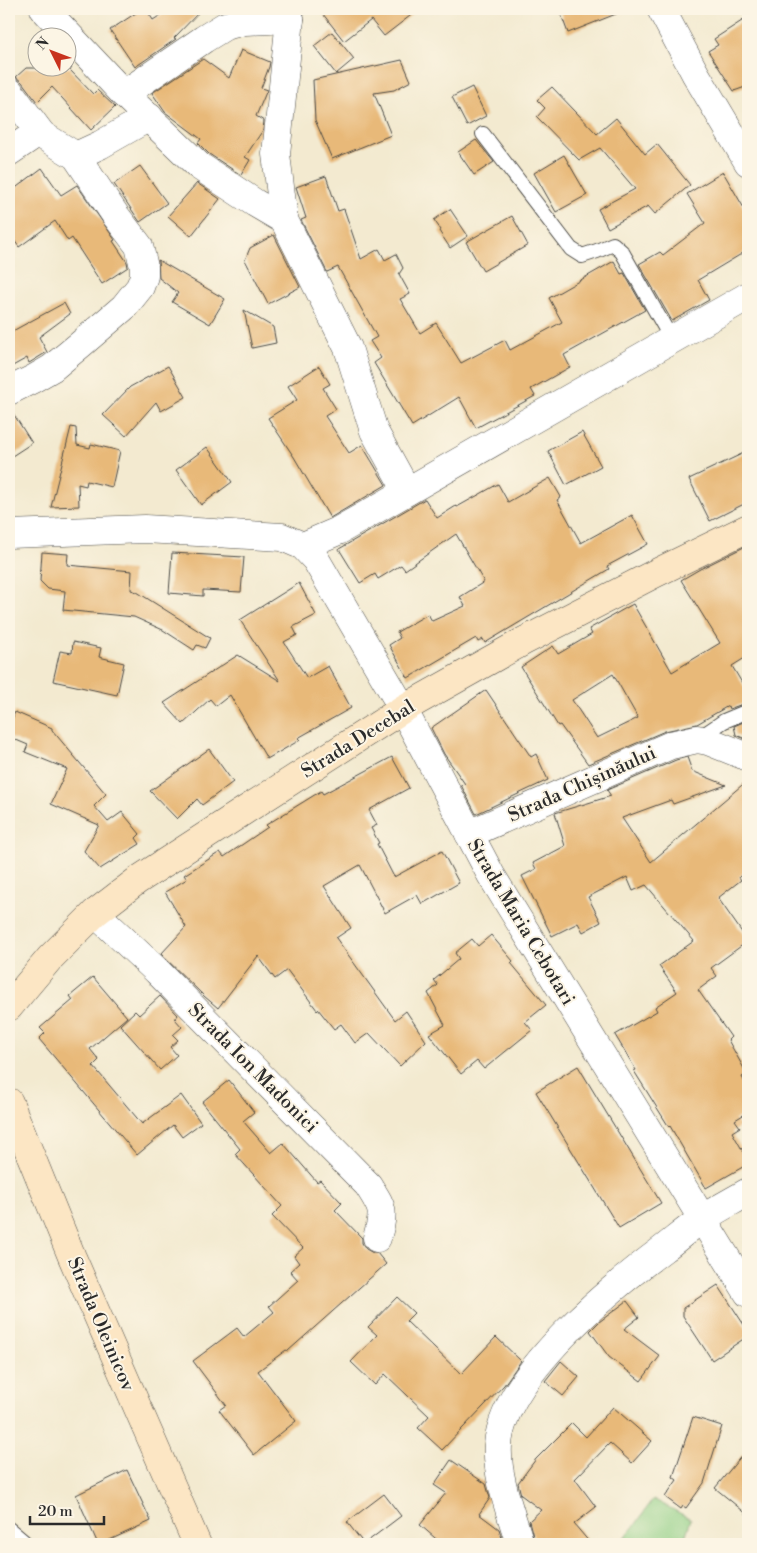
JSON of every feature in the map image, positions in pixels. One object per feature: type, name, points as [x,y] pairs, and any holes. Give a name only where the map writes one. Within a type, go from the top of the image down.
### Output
[{"type":"main road","name":"Strada Decebal","points":[[9,1007],[50,958],[95,913],[138,880],[173,857],[403,710],[524,641],[748,528]]},
{"type":"main road","name":"Strada Oleinicov","points":[[9,1102],[72,1257],[197,1544]]},
{"type":"street","points":[[44,9],[124,94],[199,166],[284,220]]},
{"type":"street","points":[[661,9],[695,73],[748,162]]},
{"type":"street","points":[[124,94],[225,26],[245,21],[295,14],[276,154],[284,220],[348,348],[374,431],[407,491]]},
{"type":"street","points":[[9,91],[42,134],[76,156],[116,216],[139,246],[144,266],[144,276],[140,287],[124,307],[52,368],[9,391]]},
{"type":"street","points":[[76,156],[100,145],[149,117]]},
{"type":"street","points":[[9,152],[34,135],[42,134]]},
{"type":"street","points":[[9,534],[145,529],[282,537],[303,546],[338,531],[748,296]]},
{"type":"street","name":"Strada Maria Cebotari","points":[[303,546],[316,560],[403,710],[491,875],[748,1293]]},
{"type":"street","points":[[697,739],[708,741],[748,758]]},
{"type":"street","name":"Strada Chișinăului","points":[[469,834],[671,745],[697,739]]},
{"type":"street","name":"Strada Ion Madonici","points":[[95,913],[157,970],[368,1185],[380,1204],[382,1218],[377,1238]]},
{"type":"street","points":[[520,1544],[499,1468],[498,1443],[512,1401],[535,1367],[579,1320],[627,1276],[702,1219],[748,1192]]},
{"type":"lane","points":[[483,134],[571,249],[582,256],[613,244],[622,252],[672,340]]},
{"type":"lane","name":"Strada Chișinăului","points":[[697,739],[724,721],[748,710]]},
{"type":"lane","points":[[9,1529],[26,1544]]},
{"type":"green space","points":[[653,1499],[691,1519],[683,1544],[619,1544],[636,1524]]},
{"type":"building","points":[[142,9],[146,9],[153,20],[170,9],[202,9],[174,38],[176,39],[135,67],[110,30]]},
{"type":"building","points":[[319,9],[419,9],[384,36],[371,20],[344,41]]},
{"type":"building","points":[[559,9],[626,9],[626,10],[568,33]]},
{"type":"building","points":[[748,17],[748,86],[734,91],[708,51],[718,45],[714,39]]},
{"type":"building","points":[[332,32],[354,59],[336,74],[314,46]]},
{"type":"building","points":[[241,50],[270,62],[261,88],[267,90],[256,116],[264,121],[263,130],[245,157],[250,160],[241,175],[209,154],[198,143],[201,139],[165,112],[152,93],[203,59],[229,78]]},
{"type":"building","points":[[402,60],[411,81],[394,90],[374,93],[391,135],[332,159],[315,120],[313,80]]},
{"type":"building","points":[[28,68],[28,78],[78,78],[93,94],[97,90],[115,107],[91,130],[52,87],[37,102],[16,77]]},
{"type":"building","points":[[472,87],[486,116],[467,126],[452,97]]},
{"type":"building","points":[[552,87],[597,134],[616,118],[645,154],[657,144],[690,185],[655,214],[648,206],[608,228],[598,209],[635,189],[600,148],[579,160],[537,117],[545,108],[537,100]]},
{"type":"building","points":[[476,140],[494,162],[474,175],[458,152]]},
{"type":"building","points":[[564,155],[587,195],[556,212],[534,173]]},
{"type":"building","points":[[140,166],[167,203],[140,222],[114,184]]},
{"type":"building","points":[[42,168],[61,195],[77,185],[115,240],[113,241],[127,262],[128,267],[102,284],[72,238],[68,241],[55,221],[19,247],[9,233],[9,193]]},
{"type":"building","points":[[723,172],[748,215],[748,250],[698,280],[709,300],[672,321],[639,264],[660,252],[663,255],[705,223],[687,194]]},
{"type":"building","points":[[326,176],[338,211],[344,209],[361,259],[379,249],[385,260],[396,254],[403,268],[399,274],[410,294],[400,299],[420,333],[436,323],[461,363],[505,340],[510,350],[562,322],[549,298],[614,261],[621,274],[624,273],[645,310],[564,355],[570,367],[531,389],[535,396],[476,428],[459,397],[412,426],[374,363],[381,358],[370,341],[377,337],[338,267],[327,272],[301,220],[306,218],[296,187]]},
{"type":"building","points":[[197,183],[220,199],[191,236],[168,216]]},
{"type":"building","points":[[450,209],[468,236],[450,248],[434,220]]},
{"type":"building","points":[[512,216],[528,245],[483,271],[466,242]]},
{"type":"building","points":[[274,235],[300,287],[268,304],[245,260],[250,248]]},
{"type":"building","points":[[158,260],[225,299],[210,324],[172,302],[178,293],[159,278]]},
{"type":"building","points":[[64,303],[70,314],[39,337],[47,352],[29,363],[27,358],[9,368],[9,333]]},
{"type":"building","points":[[244,310],[273,327],[276,343],[252,348]]},
{"type":"building","points":[[168,366],[186,397],[161,411],[156,402],[126,436],[103,415],[130,387]]},
{"type":"building","points":[[319,366],[330,384],[323,388],[336,409],[325,416],[349,453],[362,445],[386,485],[330,518],[294,457],[268,418],[297,400],[288,386]]},
{"type":"building","points":[[9,407],[32,443],[9,458]]},
{"type":"building","points":[[71,427],[76,428],[77,445],[90,448],[91,444],[120,451],[112,487],[87,481],[86,486],[78,484],[79,506],[51,507]]},
{"type":"building","points":[[582,432],[601,466],[566,485],[548,451]]},
{"type":"building","points":[[207,447],[232,482],[201,505],[176,470]]},
{"type":"building","points":[[748,451],[748,502],[710,521],[689,479]]},
{"type":"building","points":[[550,478],[561,497],[557,500],[581,543],[632,515],[648,544],[607,566],[609,569],[485,643],[483,639],[478,642],[476,638],[408,678],[389,645],[400,638],[397,632],[428,614],[432,621],[465,606],[460,597],[484,582],[456,534],[405,570],[401,565],[378,579],[375,574],[360,583],[339,549],[425,499],[437,518],[498,484],[508,502]]},
{"type":"building","points":[[748,545],[748,656],[732,666],[748,693],[748,702],[729,709],[728,706],[697,724],[665,731],[588,764],[560,725],[558,726],[521,667],[553,646],[558,654],[592,634],[589,629],[633,604],[672,672],[720,643],[681,580]],"holes":[[[613,674],[638,718],[597,738],[572,700]]]},
{"type":"building","points":[[42,552],[68,554],[67,565],[132,571],[131,590],[210,638],[205,648],[197,645],[194,650],[163,630],[134,617],[63,610],[65,591],[48,589],[40,581]]},
{"type":"building","points":[[172,553],[244,557],[241,592],[203,590],[203,596],[169,593]]},
{"type":"building","points":[[299,583],[316,615],[293,627],[297,635],[284,642],[307,678],[328,666],[351,708],[298,738],[300,740],[267,759],[230,695],[216,706],[210,699],[183,724],[164,703],[238,655],[280,681],[240,620]]},
{"type":"building","points":[[73,642],[101,648],[99,657],[124,663],[117,695],[53,681],[60,651],[72,653]]},
{"type":"building","points":[[486,690],[531,757],[536,754],[548,780],[476,814],[461,785],[465,784],[444,754],[431,728]]},
{"type":"building","points":[[15,712],[52,728],[106,794],[94,806],[108,822],[122,812],[140,834],[136,838],[140,844],[100,869],[84,851],[99,825],[51,804],[67,769],[25,752],[28,745],[9,737],[9,727]]},
{"type":"building","points":[[748,720],[748,740],[736,735],[734,726]]},
{"type":"building","points":[[209,749],[233,782],[202,805],[197,799],[177,819],[150,791]]},
{"type":"building","points":[[392,757],[409,788],[369,810],[377,825],[371,828],[394,877],[442,851],[459,883],[422,904],[417,895],[385,913],[360,865],[324,886],[351,928],[336,938],[395,1020],[406,1011],[426,1041],[400,1066],[369,1033],[355,1043],[341,1024],[334,1029],[287,970],[275,979],[258,956],[218,1008],[161,954],[186,927],[165,892],[187,879],[184,875],[220,852],[224,857],[268,827],[266,825],[321,791],[323,794]]},
{"type":"building","points":[[687,757],[692,771],[726,785],[673,804],[671,800],[622,818],[651,862],[748,780],[748,869],[739,877],[741,880],[718,898],[748,941],[711,968],[717,976],[698,990],[731,1037],[728,1040],[747,1074],[742,1077],[748,1088],[748,1112],[735,1120],[740,1127],[732,1132],[748,1160],[748,1164],[706,1188],[670,1126],[634,1071],[636,1070],[615,1035],[657,1011],[655,1007],[677,992],[659,966],[694,941],[646,885],[633,891],[627,877],[588,897],[601,922],[583,932],[578,923],[552,936],[522,876],[536,869],[533,863],[565,846],[555,813],[611,796],[607,790]]},
{"type":"building","points":[[491,935],[513,961],[511,963],[546,1005],[525,1022],[532,1030],[484,1069],[477,1061],[461,1074],[429,1034],[445,1025],[428,993],[438,985],[434,980],[459,959],[455,953],[472,939],[478,946]]},
{"type":"building","points":[[93,977],[127,1017],[90,1049],[99,1060],[93,1066],[142,1124],[181,1095],[201,1123],[182,1137],[173,1125],[137,1155],[39,1039],[45,1033],[40,1028],[73,1000],[70,996]]},
{"type":"building","points":[[160,996],[178,1015],[175,1019],[182,1027],[173,1035],[178,1040],[170,1047],[177,1055],[160,1070],[120,1025],[135,1011],[139,1015]]},
{"type":"building","points":[[578,1066],[661,1203],[619,1228],[536,1092]]},
{"type":"building","points":[[229,1080],[254,1112],[243,1121],[271,1153],[283,1143],[317,1182],[320,1180],[342,1203],[335,1210],[362,1238],[362,1243],[366,1249],[377,1253],[386,1264],[288,1351],[286,1350],[258,1371],[296,1421],[254,1455],[219,1410],[226,1405],[193,1361],[237,1328],[244,1337],[274,1312],[269,1306],[298,1280],[290,1271],[299,1263],[294,1256],[303,1248],[272,1216],[282,1206],[235,1154],[240,1149],[202,1102]]},
{"type":"building","points":[[718,1285],[748,1331],[748,1336],[712,1360],[683,1316],[683,1308]]},
{"type":"building","points":[[397,1297],[414,1313],[406,1321],[461,1374],[496,1337],[521,1361],[504,1385],[442,1450],[418,1428],[429,1416],[385,1374],[375,1385],[351,1362],[377,1335],[368,1327]]},
{"type":"building","points":[[627,1301],[639,1317],[624,1329],[660,1356],[641,1381],[609,1357],[590,1331]]},
{"type":"building","points":[[561,1361],[579,1377],[563,1396],[545,1381]]},
{"type":"building","points":[[613,1407],[652,1441],[632,1463],[610,1443],[575,1479],[596,1507],[574,1524],[591,1544],[535,1544],[529,1521],[541,1510],[521,1495],[518,1483],[536,1459],[572,1423],[586,1437]]},
{"type":"building","points":[[693,1417],[722,1426],[704,1483],[686,1508],[683,1506],[681,1509],[665,1497],[677,1480],[673,1477]]},
{"type":"building","points":[[748,1448],[748,1515],[715,1488]]},
{"type":"building","points":[[451,1460],[486,1484],[490,1498],[479,1514],[499,1529],[504,1544],[442,1544],[420,1525],[446,1493],[434,1485]]},
{"type":"building","points":[[127,1470],[151,1521],[98,1544],[76,1495]]},
{"type":"building","points":[[384,1494],[401,1516],[364,1544],[347,1522]]}]
